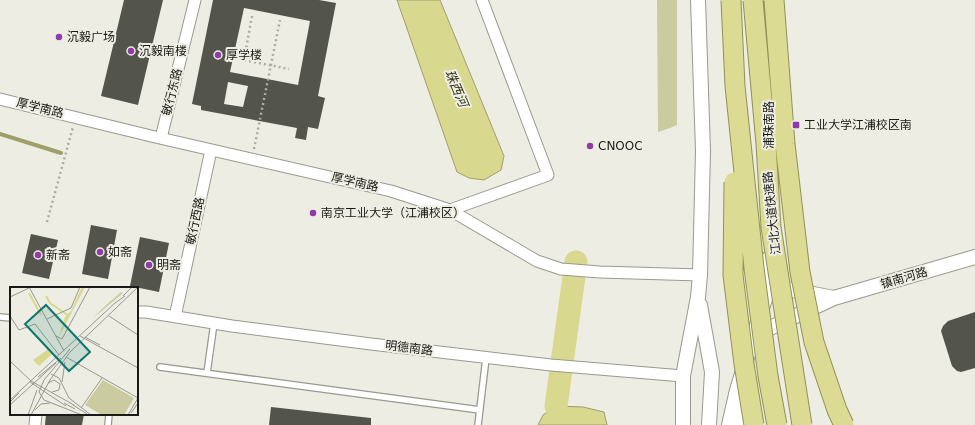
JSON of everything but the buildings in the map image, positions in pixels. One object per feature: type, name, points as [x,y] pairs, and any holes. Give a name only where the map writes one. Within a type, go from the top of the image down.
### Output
[{"type":"highway","name":"江北大道快速路","points":[[731,0],[735,86],[754,268],[768,376],[777,425]]},
{"type":"highway","name":"江北大道快速路","points":[[753,0],[766,144],[771,227],[802,425]]},
{"type":"highway","points":[[774,0],[785,144],[800,272],[814,342],[837,410],[844,425]]},
{"type":"highway","points":[[735,86],[733,275],[744,364],[754,425]]},
{"type":"street","name":"敏行东路","points":[[161,138],[195,0]]},
{"type":"street","points":[[450,210],[548,174],[482,0]]},
{"type":"street","points":[[684,425],[683,376],[698,297],[700,276],[702,151],[698,0]]},
{"type":"street","name":"浦珠南路","points":[[729,425],[737,390],[769,286],[769,0]]},
{"type":"street","name":"厚学南路","points":[[0,99],[211,150],[391,191],[450,210],[537,261],[561,270],[700,276]]},
{"type":"street","name":"敏行西路","points":[[175,317],[211,150]]},
{"type":"street","name":"镇南河路","points":[[754,335],[834,298],[975,257]]},
{"type":"street","points":[[769,286],[834,298]]},
{"type":"street","points":[[698,297],[712,372],[709,425]]},
{"type":"street","name":"明德南路","points":[[138,312],[232,326],[486,358],[593,369],[683,376]]},
{"type":"street","name":"浦珠南路","points":[[737,390],[741,425]]},
{"type":"street","points":[[34,425],[36,415]]},
{"type":"lane","points":[[0,317],[10,318]]},
{"type":"lane","points":[[207,373],[214,323]]},
{"type":"lane","points":[[478,425],[486,358]]},
{"type":"lane","points":[[160,366],[480,410]]},
{"type":"lane","points":[[108,425],[109,415]]},
{"type":"path","points":[[252,16],[244,60],[289,69]]},
{"type":"path","points":[[252,159],[280,20]]},
{"type":"path","points":[[47,222],[76,117]]},
{"type":"green space","points":[[657,0],[677,0],[677,125],[658,132]]},
{"type":"water","name":"珠西河","points":[[397,0],[440,0],[504,156],[501,170],[484,180],[469,178],[457,172]]},
{"type":"water","points":[[556,406],[583,407],[604,412],[607,425],[538,425],[543,415]]},
{"type":"waterway","points":[[0,134],[61,153]]},
{"type":"waterway","points":[[556,406],[576,262]]},
{"type":"place","name":"沉毅广场","points":[[59,37]]},
{"type":"place","name":"沉毅南楼","points":[[131,51]]},
{"type":"place","name":"厚学楼","points":[[218,55]]},
{"type":"place","name":"工业大学江浦校区南","points":[[796,125]]},
{"type":"place","name":"CNOOC","points":[[590,146]]},
{"type":"place","name":"南京工业大学（江浦校区）","points":[[313,213]]},
{"type":"place","name":"如斋","points":[[100,252]]},
{"type":"place","name":"新斋","points":[[38,255]]},
{"type":"place","name":"明斋","points":[[149,265]]}]
